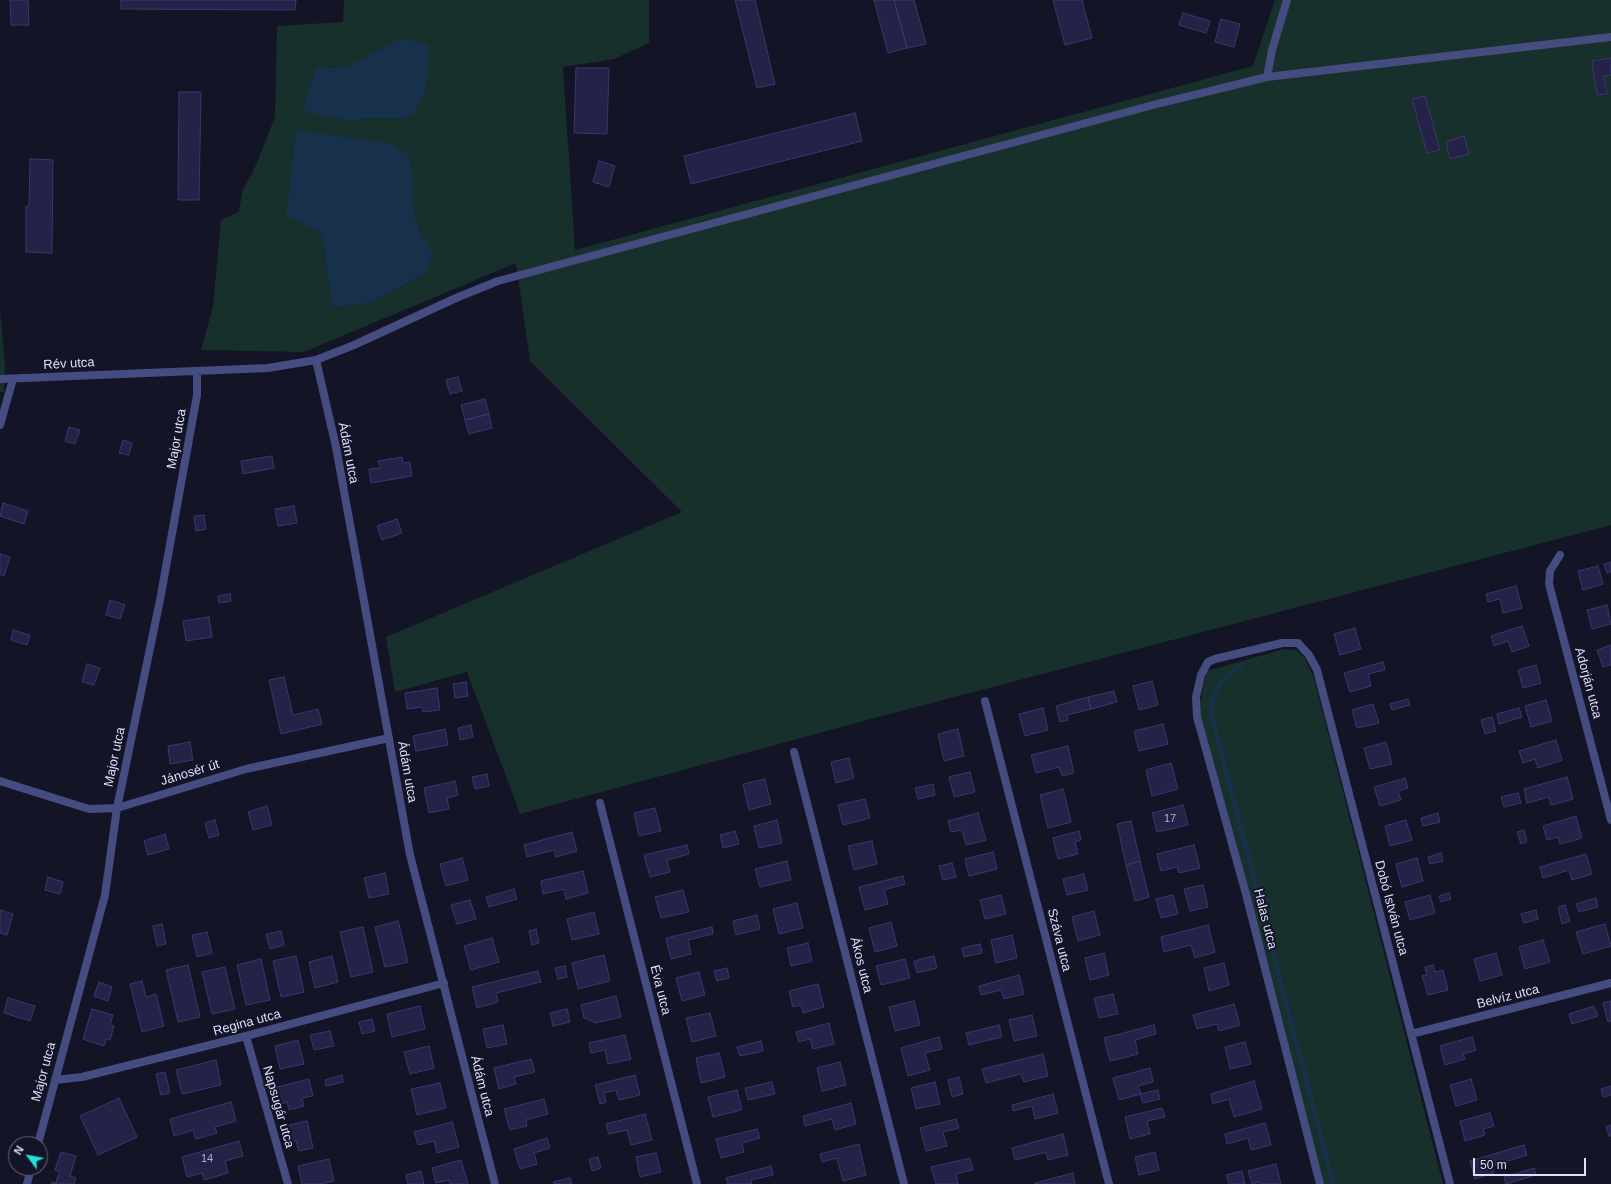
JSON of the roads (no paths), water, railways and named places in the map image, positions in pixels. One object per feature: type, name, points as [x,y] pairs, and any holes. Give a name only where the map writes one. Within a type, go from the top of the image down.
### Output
[{"type":"street","points":[[1267,77],[1272,50],[1287,0]]},
{"type":"street","name":"Rév utca","points":[[0,379],[268,368],[316,360],[354,345],[456,298],[498,281],[1097,120],[1267,77],[1611,37]]},
{"type":"street","name":"Ádám utca","points":[[316,360],[336,447],[410,855],[495,1184]]},
{"type":"street","name":"Major utca","points":[[40,1136],[105,894],[117,808],[163,585],[197,396],[197,371]]},
{"type":"street","points":[[0,425],[13,379]]},
{"type":"street","name":"Adorján utca","points":[[1560,555],[1550,571],[1549,584],[1611,820]]},
{"type":"street","name":"Halas utca","points":[[1298,644],[1282,643],[1215,658],[1208,662],[1201,675],[1196,697],[1196,717],[1246,894],[1320,1184]]},
{"type":"street","name":"Dobó István utca","points":[[1298,644],[1309,655],[1316,670],[1450,1184]]},
{"type":"street","name":"Száva utca","points":[[985,701],[1109,1184]]},
{"type":"street","name":"Jánosér út","points":[[0,782],[89,809],[117,808],[246,769],[389,738]]},
{"type":"street","name":"Ákos utca","points":[[794,752],[904,1184]]},
{"type":"street","name":"Éva utca","points":[[600,803],[696,1184]]},
{"type":"street","name":"Regina utca","points":[[55,1080],[82,1077],[246,1036],[444,983]]},
{"type":"street","name":"Belvíz utca","points":[[1411,1034],[1611,983]]},
{"type":"street","name":"Napsugár utca","points":[[246,1036],[288,1184]]},
{"type":"water","points":[[401,38],[428,44],[428,72],[424,96],[413,115],[401,119],[379,118],[350,121],[303,111],[316,67],[345,68]]},
{"type":"water","points":[[296,130],[392,144],[409,155],[413,178],[414,214],[422,234],[433,254],[426,273],[371,303],[332,308],[322,234],[286,215]]},
{"type":"waterway","points":[[1241,665],[1220,683],[1212,701],[1211,712],[1333,1184]]}]
